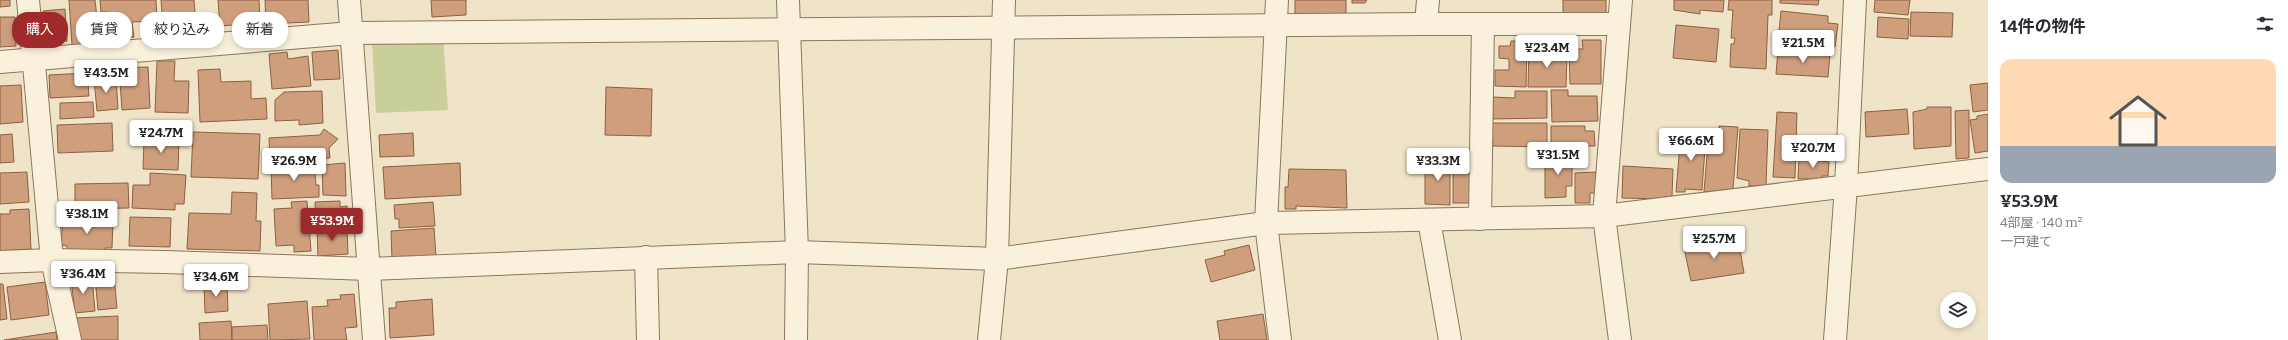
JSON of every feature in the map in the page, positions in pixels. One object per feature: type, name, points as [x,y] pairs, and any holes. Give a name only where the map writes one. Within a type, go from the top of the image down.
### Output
[{"type":"street","points":[[28,0],[52,260],[70,340]]},
{"type":"street","points":[[349,0],[374,340]]},
{"type":"street","points":[[788,0],[797,252],[796,340]]},
{"type":"street","points":[[989,340],[997,259],[1004,0]]},
{"type":"street","points":[[1276,0],[1266,223],[1280,340]]},
{"type":"street","points":[[1426,24],[1428,0]]},
{"type":"street","points":[[1620,340],[1604,216],[1621,0]]},
{"type":"street","points":[[1835,340],[1846,186],[1855,0]]},
{"type":"street","points":[[1480,218],[1483,24]]},
{"type":"street","points":[[0,62],[351,33],[1276,25],[1619,24]]},
{"type":"street","points":[[0,262],[52,260],[369,269],[797,252],[997,259],[1266,223],[1604,216],[1988,169]]},
{"type":"street","points":[[1428,220],[1450,340]]},
{"type":"street","points":[[646,257],[648,340]]},
{"type":"green space","points":[[443,36],[448,110],[376,113],[372,41]]},
{"type":"building","points":[[0,0],[10,0],[10,6],[0,7]]},
{"type":"building","points":[[69,0],[95,0],[96,12],[76,12],[76,45],[72,45]]},
{"type":"building","points":[[100,0],[156,0],[157,12],[140,12],[140,22],[132,22],[132,12],[101,12]]},
{"type":"building","points":[[161,0],[194,0],[195,12],[162,12]]},
{"type":"building","points":[[218,0],[259,0],[260,12],[232,12],[232,25],[224,26],[224,12],[219,12]]},
{"type":"building","points":[[265,0],[308,0],[309,22],[288,23],[288,12],[266,12]]},
{"type":"building","points":[[431,0],[466,0],[466,15],[432,17]]},
{"type":"building","points":[[1295,0],[1346,0],[1346,16],[1295,17]]},
{"type":"building","points":[[1352,0],[1367,0],[1365,3],[1352,3]]},
{"type":"building","points":[[1563,0],[1606,0],[1606,18],[1563,18]]},
{"type":"building","points":[[1674,0],[1724,0],[1723,12],[1700,10],[1700,14],[1674,10]]},
{"type":"building","points":[[1729,0],[1772,0],[1772,15],[1768,15],[1766,69],[1730,67],[1731,44],[1734,44],[1735,38],[1731,38],[1733,10],[1728,10]]},
{"type":"building","points":[[1780,0],[1819,0],[1818,5],[1780,3]]},
{"type":"building","points":[[1875,0],[1910,0],[1908,15],[1874,12]]},
{"type":"building","points":[[65,9],[65,12],[43,12]]},
{"type":"building","points":[[1781,11],[1828,16],[1828,23],[1838,24],[1835,47],[1825,45],[1825,48],[1778,42]]},
{"type":"building","points":[[1911,12],[1953,13],[1952,37],[1910,36]]},
{"type":"building","points":[[0,17],[12,17],[12,46],[0,47]]},
{"type":"building","points":[[1878,17],[1909,19],[1908,39],[1877,37]]},
{"type":"building","points":[[132,22],[134,37],[132,37]]},
{"type":"building","points":[[1676,25],[1719,29],[1716,62],[1673,58]]},
{"type":"building","points":[[1582,40],[1601,40],[1601,84],[1570,84],[1569,49],[1583,49]]},
{"type":"building","points":[[1511,41],[1527,41],[1526,87],[1495,86],[1495,70],[1509,70],[1509,59],[1499,58],[1499,46],[1510,46]]},
{"type":"building","points":[[1529,49],[1545,49],[1544,53],[1567,54],[1566,87],[1528,87]]},
{"type":"building","points":[[338,50],[340,79],[314,80],[312,52]]},
{"type":"building","points":[[1778,50],[1830,54],[1828,77],[1776,74]]},
{"type":"building","points":[[287,52],[288,59],[308,56],[311,86],[272,89],[269,54]]},
{"type":"building","points":[[157,61],[175,61],[174,81],[189,81],[188,113],[155,112]]},
{"type":"building","points":[[148,67],[150,108],[122,110],[119,68]]},
{"type":"building","points":[[220,69],[221,82],[251,81],[251,99],[266,98],[267,119],[200,122],[198,70]]},
{"type":"building","points":[[87,73],[89,96],[50,98],[49,75]]},
{"type":"building","points":[[116,77],[118,109],[97,111],[94,79]]},
{"type":"building","points":[[1988,83],[1988,110],[1973,112],[1970,85]]},
{"type":"building","points":[[21,85],[23,122],[0,124],[0,86]]},
{"type":"building","points":[[606,87],[652,89],[651,136],[605,135]]},
{"type":"building","points":[[1551,90],[1568,90],[1568,96],[1597,96],[1598,121],[1552,122]]},
{"type":"building","points":[[322,91],[323,123],[299,125],[299,120],[275,121],[275,100],[284,92]]},
{"type":"building","points":[[1515,91],[1547,91],[1547,118],[1493,119],[1493,97],[1515,98]]},
{"type":"building","points":[[93,102],[94,117],[60,119],[60,103]]},
{"type":"building","points":[[1927,107],[1951,107],[1951,146],[1914,149],[1913,112],[1927,109]]},
{"type":"building","points":[[1907,109],[1909,134],[1866,137],[1865,112]]},
{"type":"building","points":[[1969,110],[1969,158],[1956,159],[1955,111]]},
{"type":"building","points":[[1777,112],[1797,113],[1795,178],[1773,177]]},
{"type":"building","points":[[1988,114],[1988,151],[1975,153],[1970,120],[1977,119],[1977,116]]},
{"type":"building","points":[[112,123],[113,151],[58,153],[57,125]]},
{"type":"building","points":[[1492,123],[1547,123],[1547,147],[1493,146]]},
{"type":"building","points":[[1551,126],[1585,126],[1585,131],[1594,131],[1595,146],[1551,146]]},
{"type":"building","points":[[1719,126],[1738,127],[1733,189],[1704,192],[1709,130],[1719,131]]},
{"type":"building","points":[[324,129],[338,139],[329,148],[330,158],[270,161],[269,138],[320,135]]},
{"type":"building","points":[[1740,129],[1768,130],[1766,186],[1749,186],[1749,181],[1737,178]]},
{"type":"building","points":[[193,132],[260,134],[258,179],[191,177]]},
{"type":"building","points":[[1681,132],[1706,134],[1702,190],[1685,189],[1685,192],[1676,192]]},
{"type":"building","points":[[413,133],[414,156],[380,157],[379,135]]},
{"type":"building","points":[[12,134],[14,162],[0,163],[0,135]]},
{"type":"building","points":[[144,139],[179,140],[178,170],[143,169]]},
{"type":"building","points":[[1556,154],[1572,154],[1572,186],[1566,186],[1566,197],[1545,198],[1545,158],[1556,158]]},
{"type":"building","points":[[1453,155],[1475,155],[1475,203],[1453,203]]},
{"type":"building","points":[[1799,158],[1829,162],[1828,176],[1822,176],[1822,179],[1798,179]]},
{"type":"building","points":[[1425,160],[1450,161],[1450,205],[1425,204]]},
{"type":"building","points":[[314,163],[316,185],[319,185],[319,197],[272,199],[271,166]]},
{"type":"building","points":[[345,163],[346,196],[323,195],[322,165]]},
{"type":"building","points":[[460,163],[461,195],[385,199],[383,167]]},
{"type":"building","points":[[1623,166],[1673,169],[1672,197],[1664,197],[1664,199],[1622,198]]},
{"type":"building","points":[[1289,169],[1346,170],[1347,208],[1296,206],[1296,209],[1285,209],[1285,187],[1288,187]]},
{"type":"building","points":[[27,172],[29,202],[0,204],[0,173]]},
{"type":"building","points":[[1596,172],[1597,193],[1590,193],[1590,203],[1575,203],[1575,173]]},
{"type":"building","points":[[150,173],[186,175],[184,204],[175,204],[175,210],[132,208],[133,185],[150,185]]},
{"type":"building","points":[[128,183],[129,208],[75,209],[75,184]]},
{"type":"building","points":[[232,192],[257,193],[256,221],[261,221],[260,251],[187,249],[189,213],[231,214]]},
{"type":"building","points":[[307,201],[311,251],[294,252],[294,245],[276,246],[274,209],[292,208],[291,202]]},
{"type":"building","points":[[340,201],[340,207],[347,206],[348,221],[316,223],[315,202]]},
{"type":"building","points":[[433,202],[435,226],[399,228],[399,219],[395,219],[394,205]]},
{"type":"building","points":[[29,209],[31,249],[0,251],[0,214],[10,214],[10,210]]},
{"type":"building","points":[[130,217],[171,218],[170,247],[129,246]]},
{"type":"building","points":[[63,218],[113,220],[112,248],[105,248],[104,254],[67,252],[67,246],[61,245]]},
{"type":"building","points":[[347,228],[348,254],[318,256],[317,229]]},
{"type":"building","points":[[434,228],[436,257],[392,260],[391,231]]},
{"type":"building","points":[[1738,238],[1744,273],[1691,281],[1684,248]]},
{"type":"building","points":[[1249,245],[1255,270],[1211,282],[1205,260],[1225,255],[1224,251]]},
{"type":"building","points":[[114,275],[117,308],[98,310],[95,277]]},
{"type":"building","points":[[92,277],[95,311],[75,313],[71,279]]},
{"type":"building","points":[[45,282],[49,315],[11,320],[7,287]]},
{"type":"building","points":[[0,284],[3,284],[7,319],[0,320]]},
{"type":"building","points":[[227,284],[228,311],[205,313],[204,286]]},
{"type":"building","points":[[354,294],[357,327],[345,328],[347,340],[314,340],[312,307],[328,306],[327,300],[341,299],[340,295]]},
{"type":"building","points":[[432,299],[434,335],[390,338],[389,308],[396,308],[396,302]]},
{"type":"building","points":[[307,301],[310,339],[270,340],[268,304]]},
{"type":"building","points":[[1263,314],[1267,340],[1220,340],[1217,321]]},
{"type":"building","points":[[118,316],[118,340],[79,340],[75,318]]},
{"type":"building","points":[[231,321],[232,340],[200,340],[199,323]]},
{"type":"building","points":[[267,325],[268,340],[232,340],[232,327]]},
{"type":"building","points":[[56,332],[57,340],[4,340]]}]
